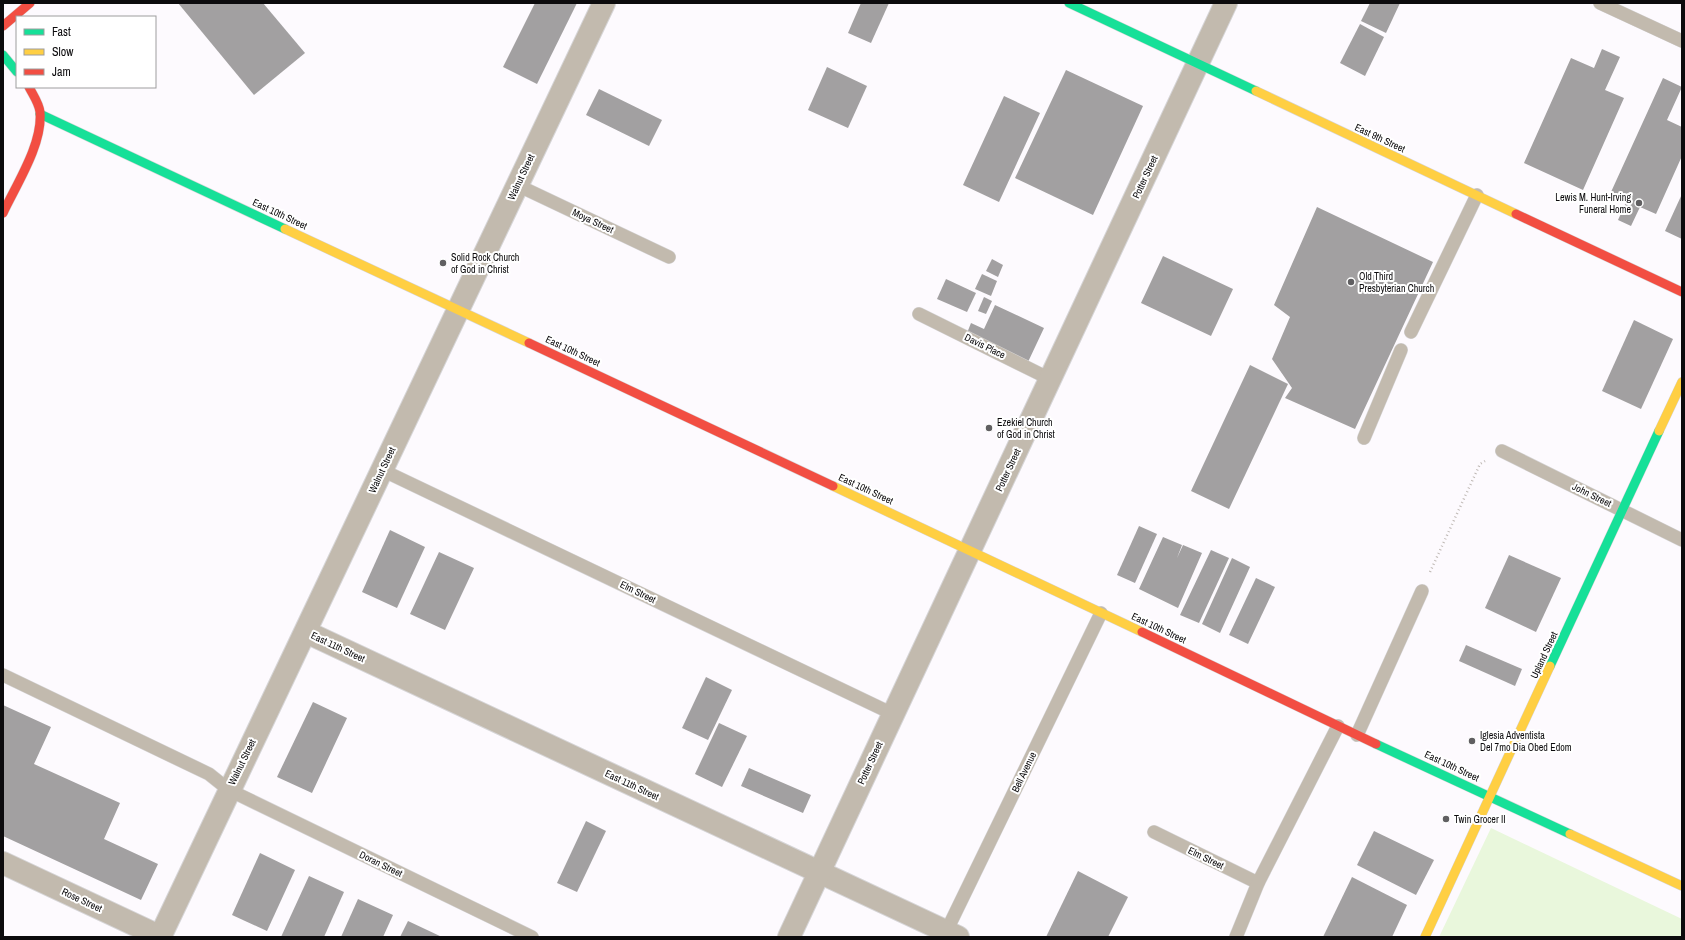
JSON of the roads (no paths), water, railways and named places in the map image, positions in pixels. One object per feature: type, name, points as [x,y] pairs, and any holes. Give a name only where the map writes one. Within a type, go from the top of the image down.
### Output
[{"type":"street","points":[[3,26],[30,3]]},
{"type":"street","name":"Walnut Street","points":[[160,937],[604,3]]},
{"type":"street","name":"East 9th Street","points":[[1069,3],[1682,292]]},
{"type":"street","name":"Potter Street","points":[[789,937],[1226,3]]},
{"type":"street","points":[[3,55],[16,71]]},
{"type":"street","points":[[3,213],[36,143],[40,129],[40,114],[36,98],[30,88]]},
{"type":"street","name":"East 10th Street","points":[[40,114],[970,550],[1357,735],[1682,886]]},
{"type":"street","name":"Upland Street","points":[[1425,937],[1682,382]]},
{"type":"street","name":"East 11th Street","points":[[306,632],[952,934]]},
{"type":"street","name":"Rose Street","points":[[3,863],[160,937]]},
{"type":"lane","points":[[1600,3],[1682,41]]},
{"type":"lane","name":"Moya Street","points":[[517,185],[669,257]]},
{"type":"lane","points":[[1411,332],[1477,195]]},
{"type":"lane","name":"Davis Place","points":[[919,314],[1050,379]]},
{"type":"lane","points":[[1364,438],[1401,350]]},
{"type":"lane","name":"John Street","points":[[1502,451],[1682,540]]},
{"type":"lane","name":"Elm Street","points":[[382,470],[893,714]]},
{"type":"lane","points":[[1357,735],[1422,591]]},
{"type":"lane","name":"Bell Avenue","points":[[952,934],[1102,613]]},
{"type":"lane","name":"Doran Street","points":[[3,675],[209,774],[229,790],[532,937]]},
{"type":"lane","points":[[1236,937],[1258,883],[1338,726]]},
{"type":"lane","name":"Elm Street","points":[[1154,832],[1258,883]]},
{"type":"place","name":"Lewis M. Hunt-Irving Funeral Home","points":[[1639,203]]},
{"type":"place","name":"Solid Rock Church of God in Christ","points":[[443,263]]},
{"type":"place","name":"Old Third Presbyterian Church","points":[[1351,282]]},
{"type":"place","name":"Ezekiel Church of God in Christ","points":[[989,428]]},
{"type":"place","name":"Iglesia Adventista Del 7mo Dia Obed Edom","points":[[1472,741]]},
{"type":"place","name":"Twin Grocer II","points":[[1446,819]]}]
